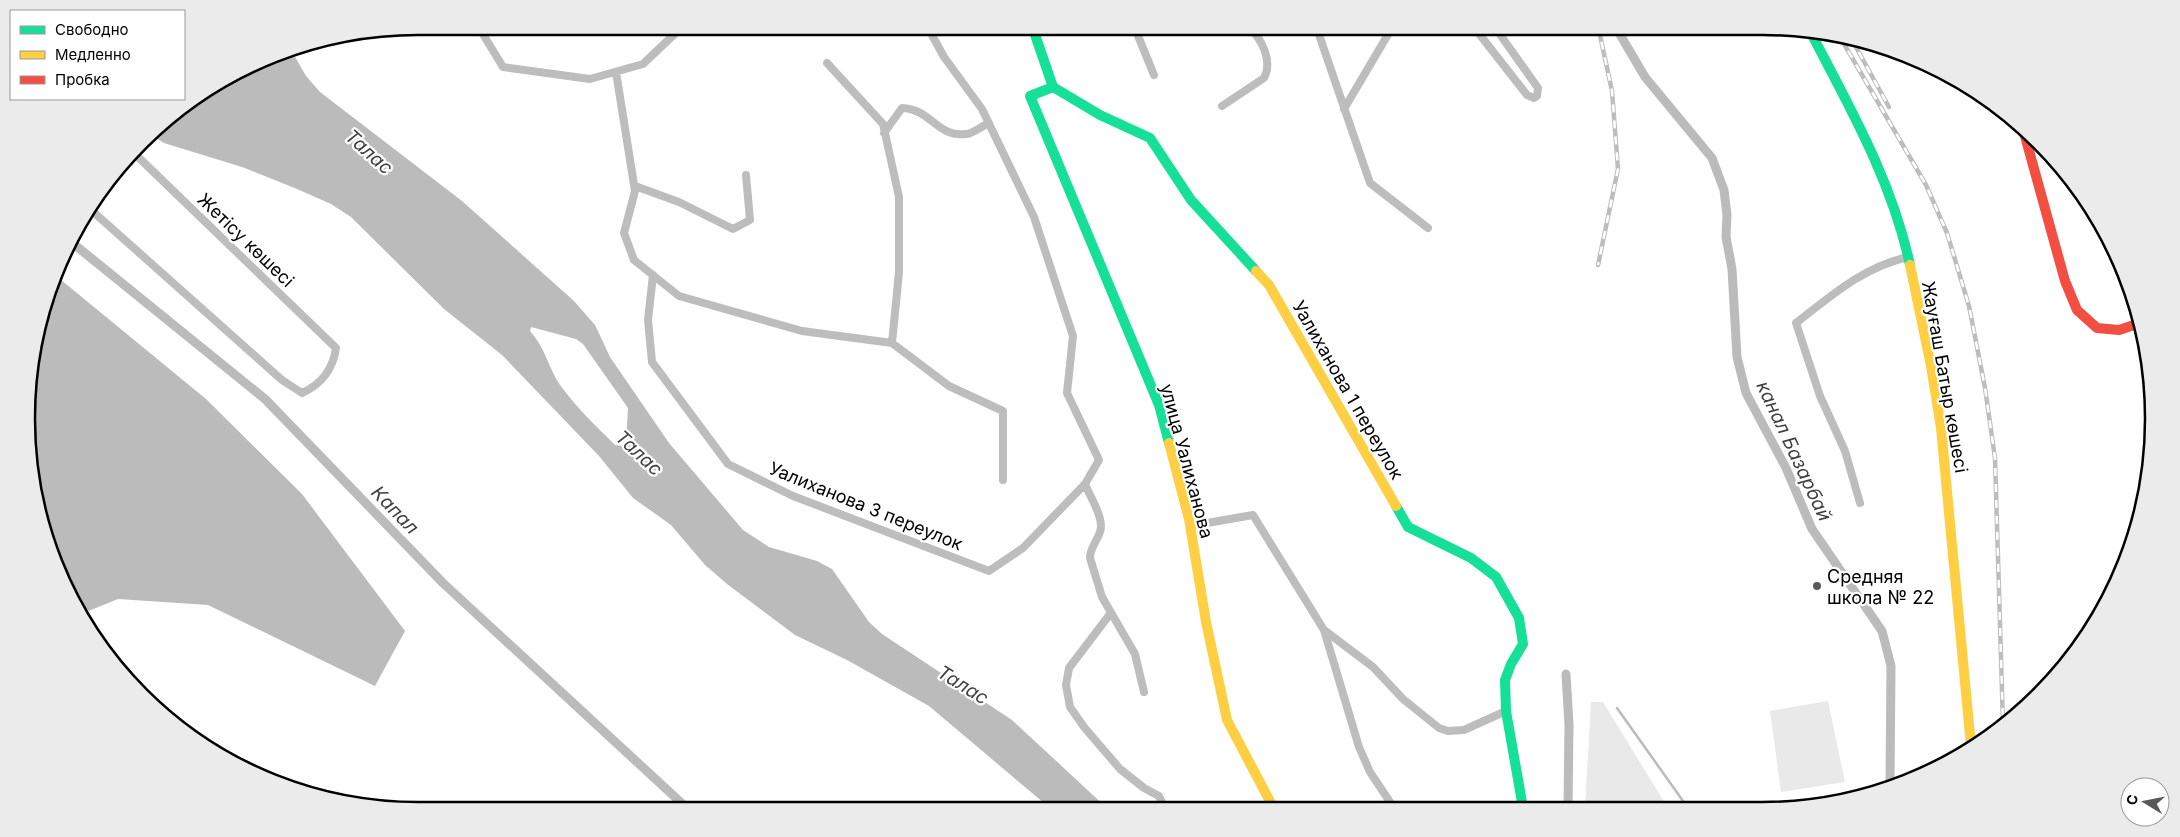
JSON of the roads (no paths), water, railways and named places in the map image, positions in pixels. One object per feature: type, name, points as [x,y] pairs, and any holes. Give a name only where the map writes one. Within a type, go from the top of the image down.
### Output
[{"type":"street","points":[[483,35],[503,67],[590,79],[643,64],[674,35]]},
{"type":"street","points":[[932,35],[944,56],[982,109],[1034,217],[1074,336],[1066,393],[1099,460],[1085,484],[1101,522],[1100,532],[1090,552],[1090,558],[1102,597],[1110,614],[1135,654],[1144,692]]},
{"type":"street","points":[[1035,35],[1053,87]]},
{"type":"street","points":[[1138,35],[1154,75]]},
{"type":"street","points":[[1222,106],[1264,78],[1268,59],[1256,35]]},
{"type":"street","points":[[1319,35],[1370,183],[1428,228]]},
{"type":"street","points":[[1344,109],[1388,35]]},
{"type":"street","points":[[1480,35],[1527,95],[1534,98],[1537,96],[1538,88],[1500,35]]},
{"type":"street","name":"Жауғаш Батыр көшесі","points":[[1814,38],[1881,174],[1903,234],[1941,428],[1970,740]]},
{"type":"street","points":[[1494,52],[1507,44]]},
{"type":"street","points":[[827,63],[882,124],[899,197],[899,272],[892,343]]},
{"type":"street","points":[[616,72],[636,191],[624,233],[634,260],[679,296],[802,331],[892,343],[949,386],[1002,411],[1003,480]]},
{"type":"street","name":"улица Уалиханова","points":[[1053,87],[1030,96],[1160,404],[1190,526],[1206,622],[1227,720],[1270,802]]},
{"type":"street","name":"Уалиханова 1 переулок","points":[[1053,87],[1100,115],[1150,138],[1191,200],[1269,285],[1408,527],[1471,558],[1496,577],[1519,618],[1523,644],[1511,664],[1505,680],[1506,711],[1522,802]]},
{"type":"street","points":[[884,133],[902,108],[916,109],[946,132],[968,134],[989,123]]},
{"type":"street","points":[[2028,142],[2065,280],[2077,310],[2097,328],[2119,330],[2133,325]]},
{"type":"street","name":"Жетісу көшесі","points":[[95,213],[282,380],[302,393],[316,387],[328,372],[334,361],[336,348],[138,157]]},
{"type":"street","points":[[634,186],[679,202],[733,229],[750,220],[746,175]]},
{"type":"street","points":[[1860,503],[1845,451],[1820,396],[1796,323],[1848,282],[1884,262],[1908,257]]},
{"type":"street","name":"Уалиханова 3 переулок","points":[[653,275],[648,320],[652,362],[728,464],[792,496],[989,571],[1023,548],[1085,484]]},
{"type":"street","points":[[1190,526],[1253,515],[1324,630],[1359,748],[1370,772],[1390,802]]},
{"type":"street","points":[[1110,614],[1069,668],[1066,685],[1070,706],[1084,727],[1120,768],[1144,788],[1159,796],[1162,802]]},
{"type":"street","points":[[1324,630],[1374,667],[1403,698],[1440,728],[1448,731],[1464,730],[1506,711]]},
{"type":"water","name":"Талас","points":[[294,55],[306,76],[320,92],[462,201],[574,301],[595,325],[610,357],[669,443],[743,530],[769,547],[817,561],[832,569],[869,622],[882,634],[1012,720],[1100,802],[1043,802],[929,706],[847,660],[795,635],[727,584],[705,565],[671,525],[633,498],[599,456],[502,355],[444,309],[351,217],[331,204],[242,167],[164,143],[157,138],[205,100],[227,86]],"holes":[[[531,327],[576,339],[583,344],[628,408],[626,443],[623,446],[615,445],[566,393],[530,331]]]},
{"type":"water","points":[[61,280],[206,399],[302,494],[405,631],[375,686],[208,605],[118,599],[87,612],[55,542],[42,493],[38,469],[35,418],[38,368],[48,319]]},
{"type":"waterway","name":"канал Базарбай","points":[[1620,35],[1645,77],[1712,158],[1724,190],[1727,215],[1726,237],[1732,269],[1737,357],[1746,393],[1786,468],[1812,529],[1882,631],[1891,666],[1890,780]]},
{"type":"waterway","name":"Капал","points":[[76,246],[265,399],[443,583],[680,802]]},
{"type":"waterway","points":[[1566,674],[1569,725],[1568,802]]},
{"type":"waterway","points":[[1617,708],[1684,802]]},
{"type":"railway","points":[[1598,265],[1618,169],[1612,91],[1600,35]]},
{"type":"railway","points":[[1844,44],[1926,185],[1947,233],[1969,306],[1985,388],[1995,458],[2003,716]]},
{"type":"railway","points":[[1856,47],[1889,107]]},
{"type":"place","name":"Средняя школа № 22","points":[[1817,586]]}]
